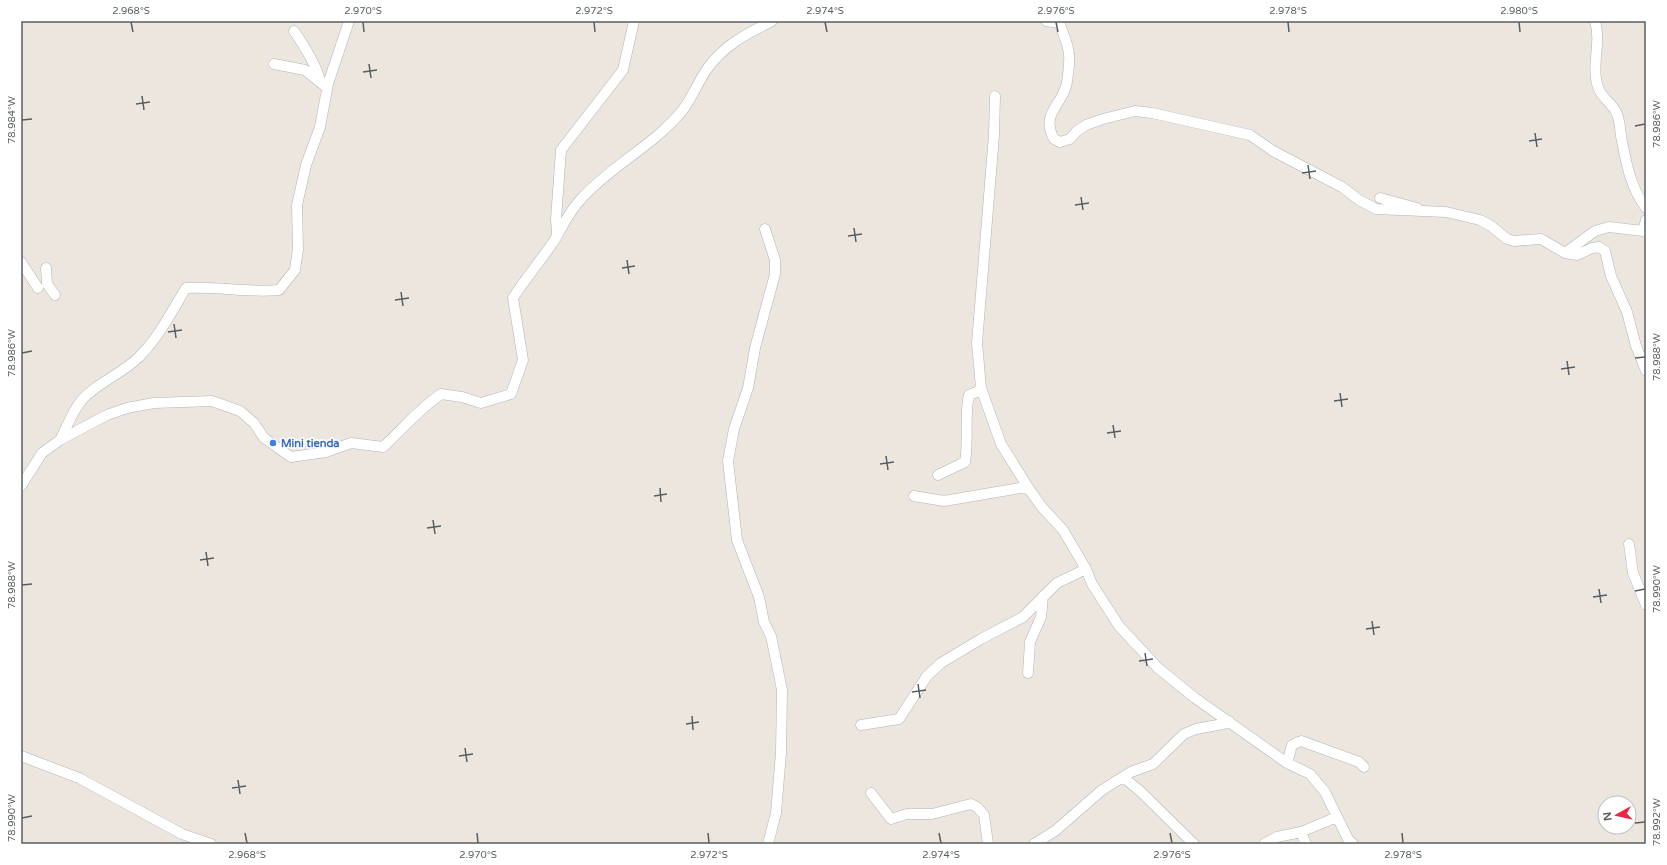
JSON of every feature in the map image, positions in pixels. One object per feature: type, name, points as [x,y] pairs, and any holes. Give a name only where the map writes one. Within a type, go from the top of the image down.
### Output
[{"type":"street","points":[[60,440],[80,402],[94,389],[122,372],[140,356],[161,331],[186,288],[206,287],[260,292],[279,290],[295,270],[298,250],[298,205],[306,165],[320,127],[324,85],[349,21]]},
{"type":"street","points":[[557,233],[556,219],[561,150],[623,70],[634,21]]},
{"type":"street","points":[[21,486],[42,453],[60,440],[107,416],[127,408],[154,403],[212,401],[240,411],[254,423],[264,438],[291,457],[326,452],[351,443],[383,447],[428,404],[441,394],[481,403],[511,394],[523,360],[513,298],[581,198],[614,170],[650,144],[682,110],[708,68],[727,46],[746,33],[772,21]]},
{"type":"street","points":[[1046,21],[1059,22],[1069,54],[1067,84],[1060,100],[1050,114],[1048,125],[1054,139],[1060,142],[1070,139],[1077,131],[1086,125],[1103,119],[1135,110],[1152,113],[1250,135],[1273,151],[1342,187],[1359,200],[1376,209],[1445,212]]},
{"type":"street","points":[[1595,21],[1598,33],[1596,72],[1598,87],[1602,97],[1616,112],[1632,184],[1637,197],[1646,208]]},
{"type":"street","points":[[294,31],[306,47],[324,85]]},
{"type":"street","points":[[274,64],[305,70],[324,85]]},
{"type":"street","points":[[994,96],[993,151],[977,343],[981,388],[1001,444],[1041,506],[1063,530],[1086,569],[1092,584],[1119,626],[1153,663],[1194,698],[1287,763],[1310,774],[1325,792],[1348,839],[1353,844]]},
{"type":"street","points":[[1380,198],[1426,210],[1445,212],[1480,220],[1491,226],[1507,239],[1520,241],[1541,239],[1565,253],[1577,255],[1592,248],[1598,247],[1605,251],[1611,276],[1627,312],[1636,346],[1646,371]]},
{"type":"street","points":[[1565,253],[1595,231],[1609,227],[1643,231],[1646,220]]},
{"type":"street","points":[[765,229],[775,260],[775,274],[755,348],[748,388],[734,429],[728,460],[737,540],[759,597],[764,622],[771,636],[782,690],[781,753],[777,807],[768,844]]},
{"type":"street","points":[[21,262],[38,288]]},
{"type":"street","points":[[46,268],[47,284],[55,295]]},
{"type":"street","points":[[938,475],[965,462],[968,439],[967,404],[969,395],[977,392],[981,388]]},
{"type":"street","points":[[914,496],[944,501],[1020,488],[1029,489]]},
{"type":"street","points":[[1629,544],[1633,573],[1646,605]]},
{"type":"street","points":[[861,725],[899,719],[927,676],[941,662],[1023,617],[1057,583],[1086,569]]},
{"type":"street","points":[[1028,673],[1030,642],[1041,617],[1043,596]]},
{"type":"street","points":[[1034,844],[1055,830],[1102,790],[1123,777],[1153,764],[1189,731],[1223,724],[1229,721]]},
{"type":"street","points":[[1287,763],[1292,745],[1301,741],[1359,762],[1364,767]]},
{"type":"street","points":[[21,756],[80,778],[182,834],[211,844]]},
{"type":"street","points":[[1123,777],[1194,844]]},
{"type":"street","points":[[871,793],[891,819],[907,814],[932,814],[971,804],[977,807],[984,815],[988,844]]},
{"type":"street","points":[[1264,844],[1277,837],[1302,832],[1337,818]]},
{"type":"street","points":[[1302,832],[1306,844]]},
{"type":"place","name":"Mini tienda","points":[[273,443]]}]
